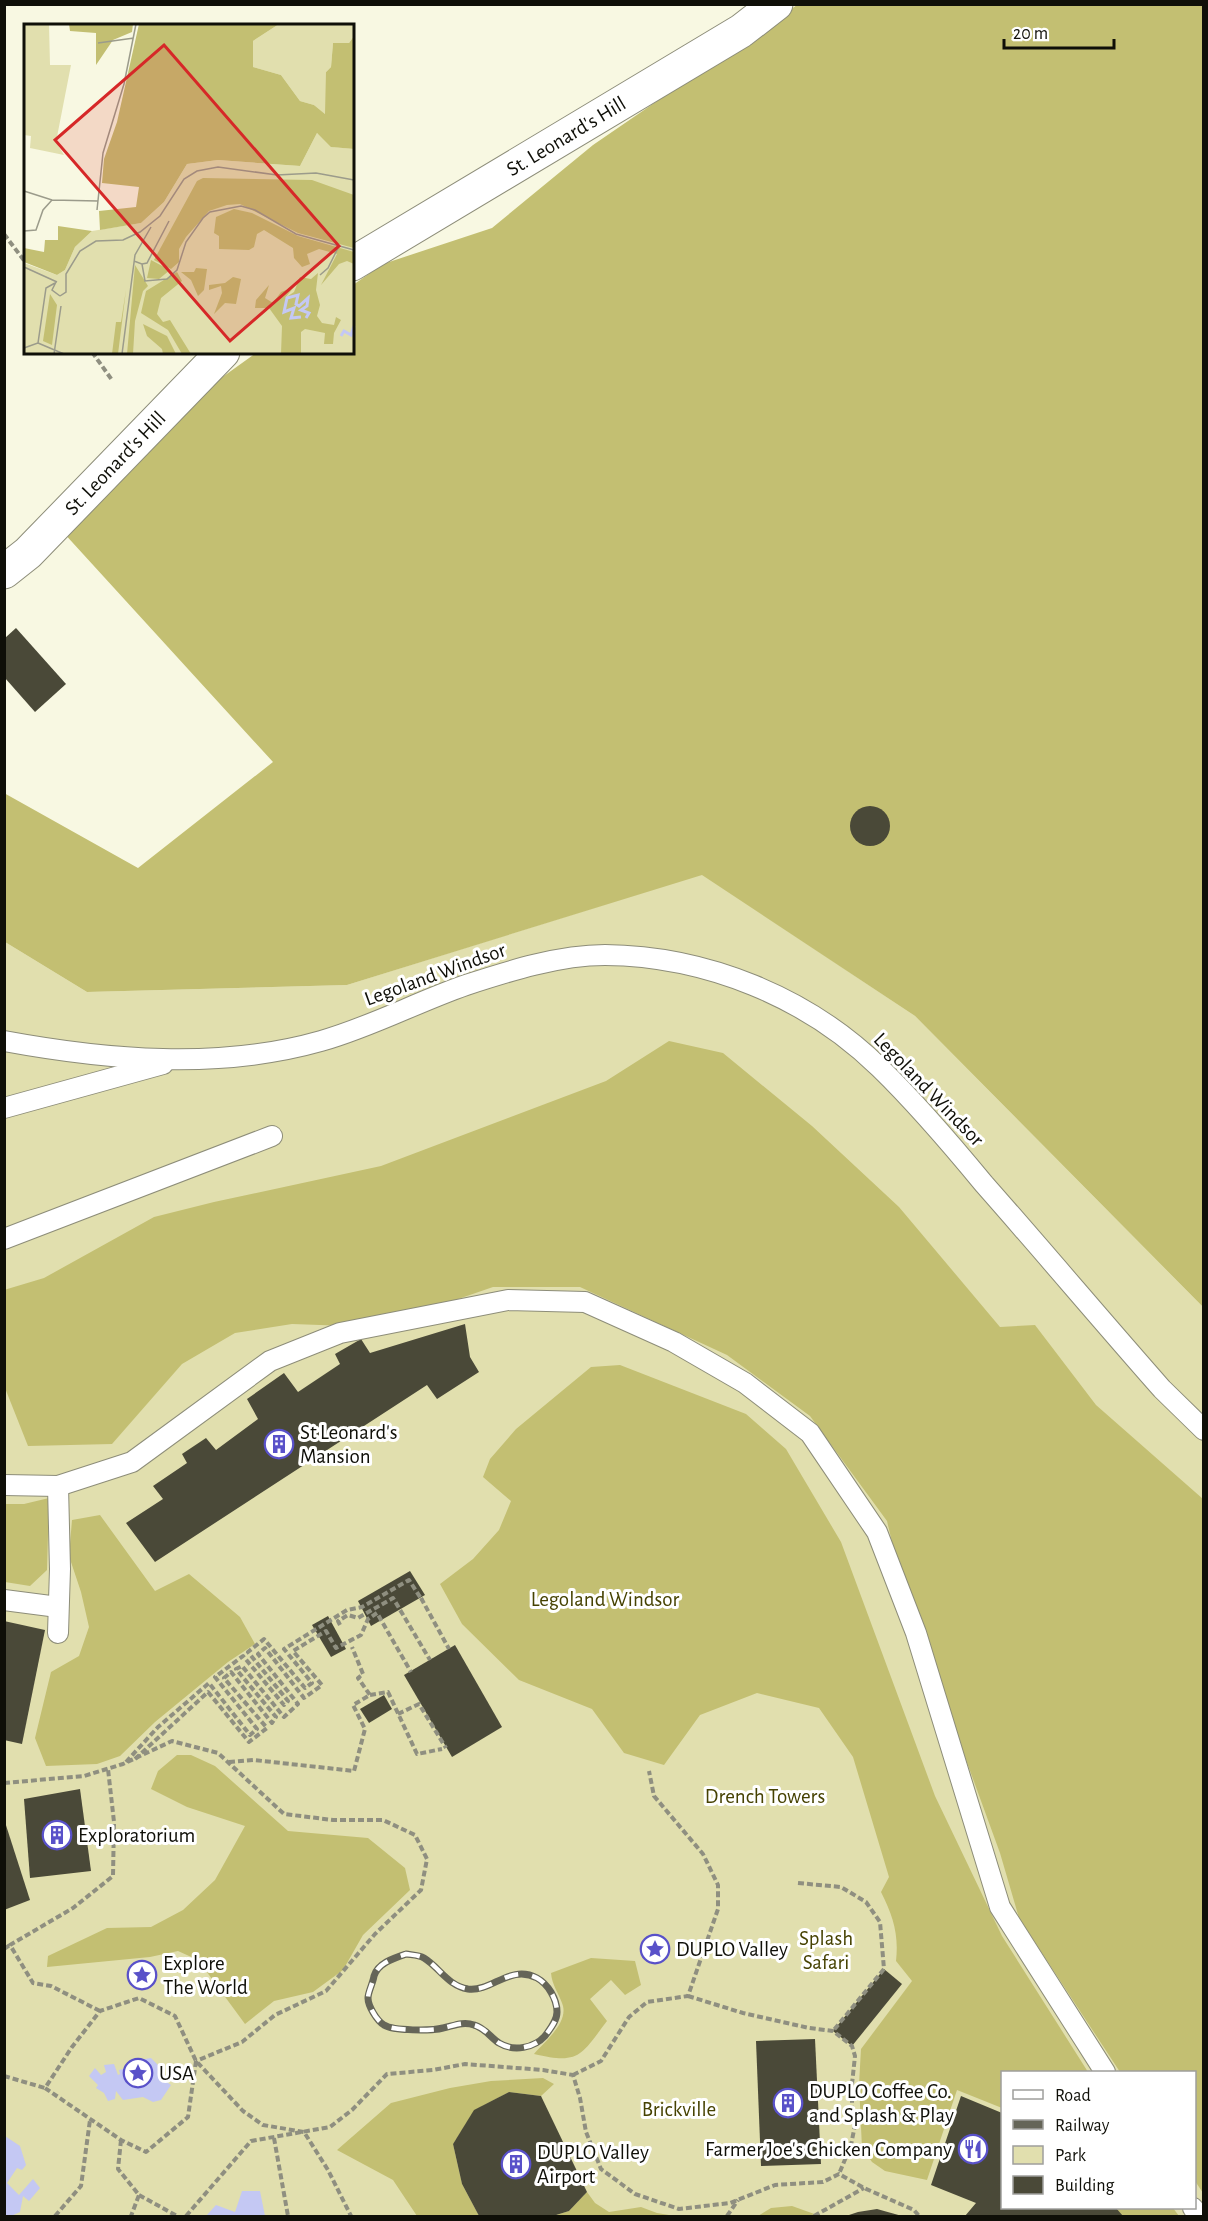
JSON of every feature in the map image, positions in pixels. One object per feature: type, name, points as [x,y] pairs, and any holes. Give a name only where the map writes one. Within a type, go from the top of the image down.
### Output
[{"type":"street","name":"St. Leonard's Hill","points":[[354,263],[741,31],[776,4]]},
{"type":"street","name":"St. Leonard's Hill","points":[[4,572],[28,553],[221,354]]},
{"type":"lane","name":"Legoland Windsor","points":[[177,1060],[245,1056],[321,1041],[463,986],[534,964],[602,955],[664,959],[727,974],[783,998],[831,1026],[879,1066],[923,1113],[1162,1389],[1203,1430]]},
{"type":"lane","points":[[4,1041],[103,1055],[177,1060]]},
{"type":"lane","points":[[4,1108],[177,1060]]},
{"type":"lane","points":[[4,1239],[272,1136]]},
{"type":"lane","points":[[4,1485],[58,1486],[132,1462],[270,1361],[340,1333],[508,1300],[585,1302],[674,1342],[745,1383],[810,1433],[877,1532],[916,1633],[1000,1907],[1104,2071]]},
{"type":"lane","points":[[58,1486],[60,1569],[58,1633]]},
{"type":"lane","points":[[4,1600],[58,1607]]},
{"type":"path","points":[[4,234],[24,259]]},
{"type":"path","points":[[93,354],[112,380]]},
{"type":"path","points":[[123,1764],[158,1727],[209,1683],[250,1735],[257,1729],[214,1677],[243,1656],[284,1706],[288,1701],[248,1652],[264,1639],[305,1688],[312,1683],[284,1649],[347,1610],[362,1607],[409,1580],[449,1649]]},
{"type":"path","points":[[340,1625],[338,1621],[348,1615],[358,1618],[393,1598],[430,1660]]},
{"type":"path","points":[[135,1759],[208,1692],[249,1742],[267,1728],[225,1678],[231,1672],[272,1723],[276,1717],[236,1669],[242,1666],[284,1717],[298,1704],[258,1654],[266,1648],[304,1698],[322,1685],[293,1651],[327,1631],[336,1648],[361,1635],[368,1619],[377,1614],[411,1672]]},
{"type":"path","points":[[352,1647],[363,1674],[358,1678],[370,1695]]},
{"type":"path","points":[[228,1762],[254,1760],[354,1771],[365,1729],[353,1705],[370,1695],[388,1692],[398,1714],[417,1754],[444,1749],[419,1704],[398,1714]]},
{"type":"path","points":[[4,1783],[84,1776],[123,1764],[172,1741],[218,1753],[284,1814],[333,1820],[383,1820],[415,1835],[427,1859],[421,1890],[375,1934],[326,1992],[275,2015],[242,2042],[196,2061]]},
{"type":"path","points":[[4,1949],[73,1908],[113,1876],[114,1822],[108,1769]]},
{"type":"path","points":[[649,1771],[654,1796],[703,1854],[718,1885],[718,1909],[688,1996]]},
{"type":"path","points":[[798,1883],[841,1887],[866,1902],[880,1922],[884,1969],[833,2031]]},
{"type":"path","points":[[10,1945],[33,1983],[51,1986],[100,2011]]},
{"type":"path","points":[[186,2217],[251,2141],[330,2127],[352,2110],[387,2074],[433,2070],[465,2064],[543,2070],[573,2075],[601,2061],[629,2017],[647,2002],[688,1996],[743,2013],[833,2031],[852,2046],[855,2056],[852,2111],[855,2126],[851,2145],[839,2174],[823,2182],[775,2185],[730,2203],[679,2209],[635,2194],[601,2169],[586,2132],[573,2075]]},
{"type":"path","points":[[45,2088],[72,2047],[100,2011],[139,1998],[175,2016],[196,2061],[243,2111],[263,2125],[304,2132],[328,2170],[351,2217]]},
{"type":"path","points":[[4,2076],[45,2088],[90,2120],[146,2152],[188,2117],[196,2061]]},
{"type":"path","points":[[56,2217],[81,2186],[90,2120]]},
{"type":"path","points":[[274,2138],[288,2217]]},
{"type":"path","points":[[122,2140],[118,2169],[139,2195],[177,2217]]},
{"type":"path","points":[[839,2174],[864,2188],[914,2210],[919,2217]]},
{"type":"path","points":[[814,2217],[864,2188]]},
{"type":"path","points":[[131,2217],[139,2195]]},
{"type":"path","points":[[727,2217],[738,2200]]},
{"type":"green space","points":[[797,5],[1203,5],[1203,1307],[915,1016],[702,875],[347,985],[87,992],[5,942],[4,793],[138,868],[273,762],[62,531],[203,391],[255,354],[354,354],[354,284],[383,264],[492,228],[593,145]]},
{"type":"green space","name":"Legoland Windsor","points":[[702,874],[915,1016],[1203,1307],[1203,2216],[5,2216],[5,942],[87,992],[347,985]]},
{"type":"green space","points":[[669,1041],[723,1053],[812,1126],[899,1207],[1000,1327],[1035,1325],[1096,1405],[1203,1499],[1203,2193],[1196,2182],[1196,2071],[1119,2071],[1019,1918],[1000,1853],[902,1584],[887,1521],[810,1416],[727,1355],[580,1287],[493,1287],[377,1327],[292,1324],[235,1333],[182,1364],[112,1444],[28,1446],[5,1388],[4,1290],[44,1278],[154,1217],[381,1166],[606,1081]]},
{"type":"green space","points":[[620,1365],[746,1414],[786,1449],[841,1542],[935,1796],[1002,1936],[1087,2071],[1001,2071],[1001,2108],[957,2090],[927,2180],[885,2171],[872,2162],[862,2148],[859,2084],[861,2049],[912,1981],[896,1961],[897,1942],[894,1925],[881,1892],[889,1877],[853,1757],[819,1708],[757,1693],[700,1715],[664,1765],[624,1753],[592,1709],[519,1680],[462,1624],[440,1584],[473,1559],[499,1530],[511,1501],[483,1477],[490,1459],[516,1429],[591,1367]]},
{"type":"green space","points":[[49,1498],[47,1570],[30,1586],[5,1582],[4,1504],[24,1504]]},
{"type":"green space","points":[[100,1515],[155,1591],[189,1574],[240,1617],[255,1644],[228,1662],[155,1722],[120,1756],[97,1764],[46,1766],[35,1738],[51,1672],[79,1656],[89,1627],[69,1556],[72,1520]]},
{"type":"green space","points":[[177,1755],[191,1755],[215,1766],[288,1831],[368,1838],[405,1868],[410,1890],[363,1935],[343,1970],[313,1992],[274,2001],[245,2024],[198,1960],[178,1951],[150,1957],[47,1967],[48,1956],[107,1928],[151,1927],[183,1910],[215,1880],[245,1826],[187,1807],[151,1789],[158,1771]]},
{"type":"green space","points":[[591,1958],[635,1961],[641,1985],[625,1995],[611,1980],[590,1999],[607,2021],[585,2049],[578,2054],[561,2058],[534,2054],[555,2031],[563,2017],[564,2010],[551,1973]]},
{"type":"green space","points":[[543,2078],[554,2084],[541,2096],[509,2092],[475,2110],[453,2144],[462,2184],[479,2216],[417,2216],[393,2180],[337,2150],[391,2103],[450,2088],[491,2081]]},
{"type":"green space","points":[[587,2192],[595,2203],[609,2212],[641,2207],[675,2216],[553,2216],[569,2211]]},
{"type":"green space","points":[[792,2206],[820,2216],[758,2216],[771,2208]]},
{"type":"green space","points":[[1115,2209],[1174,2209],[1179,2216],[1120,2216]]},
{"type":"water","points":[[151,2058],[161,2068],[161,2078],[171,2085],[161,2100],[153,2102],[143,2097],[123,2100],[116,2091],[115,2099],[108,2101],[89,2076],[95,2068],[101,2075],[106,2072],[104,2065],[114,2064],[118,2075],[119,2070],[123,2069],[127,2073],[128,2081],[137,2083],[142,2071],[139,2070],[139,2060]]},
{"type":"water","points":[[5,2136],[20,2146],[26,2165],[22,2170],[17,2168],[7,2183],[19,2195],[33,2179],[40,2188],[29,2201],[23,2196],[20,2212],[11,2216],[5,2216]]},
{"type":"water","points":[[242,2191],[260,2191],[265,2216],[206,2216],[216,2205],[235,2212]]},
{"type":"building","points":[[16,628],[66,684],[35,712],[5,678],[5,638]]},
{"type":"building","points":[[870,806],[884,812],[890,826],[884,840],[870,846],[856,840],[850,826],[856,812]]},
{"type":"building","name":"St Leonard's Mansion","points":[[465,1324],[470,1357],[479,1372],[437,1399],[427,1385],[155,1562],[126,1523],[163,1499],[153,1486],[187,1463],[182,1454],[206,1438],[216,1450],[258,1419],[247,1399],[284,1373],[298,1392],[340,1364],[335,1354],[361,1339],[370,1353]]},
{"type":"building","points":[[410,1571],[425,1595],[371,1626],[358,1601]]},
{"type":"building","points":[[328,1616],[346,1649],[331,1657],[312,1625]]},
{"type":"building","points":[[4,1621],[45,1630],[22,1744],[4,1740]]},
{"type":"building","points":[[455,1645],[502,1727],[452,1757],[404,1675]]},
{"type":"building","points":[[384,1695],[392,1709],[369,1723],[360,1709]]},
{"type":"building","name":"Exploratorium","points":[[80,1789],[91,1871],[30,1878],[24,1799]]},
{"type":"building","points":[[4,1819],[30,1900],[4,1910]]},
{"type":"building","points":[[884,1969],[902,1984],[852,2046],[833,2031]]},
{"type":"building","name":"DUPLO Coffee Co. and Splash & Play","points":[[815,2039],[821,2164],[761,2166],[756,2041]]},
{"type":"building","name":"DUPLO Valley Airport","points":[[509,2092],[541,2096],[587,2192],[569,2211],[553,2216],[479,2216],[462,2184],[453,2144],[474,2110]]},
{"type":"building","name":"Farmer Joe's Chicken Company","points":[[961,2096],[1001,2113],[1001,2209],[1117,2209],[1123,2216],[965,2216],[976,2203],[931,2185]]},
{"type":"building","points":[[877,2209],[902,2216],[846,2216],[858,2212]]},
{"type":"railway","points":[[406,1954],[424,1958],[449,1980],[468,1989],[485,1987],[518,1974],[537,1978],[545,1984],[554,1997],[557,2007],[555,2022],[540,2040],[530,2046],[517,2048],[499,2043],[478,2026],[470,2024],[422,2030],[384,2025],[376,2017],[368,2001],[374,1976],[383,1964],[406,1954]]},
{"type":"place","name":"St Leonard's Mansion","points":[[279,1444]]},
{"type":"place","name":"Exploratorium","points":[[57,1835]]},
{"type":"place","name":"DUPLO Valley","points":[[655,1949]]},
{"type":"place","name":"Explore The World","points":[[142,1975]]},
{"type":"place","name":"USA","points":[[138,2073]]},
{"type":"place","name":"DUPLO Coffee Co. and Splash & Play","points":[[788,2103]]},
{"type":"place","name":"Farmer Joe's Chicken Company","points":[[973,2149]]},
{"type":"place","name":"DUPLO Valley Airport","points":[[516,2164]]},
{"type":"park label","name":"Drench Towers","points":[[765,1796]]},
{"type":"park label","name":"Splash Safari","points":[[826,1950]]},
{"type":"park label","name":"Brickville","points":[[679,2109]]}]
